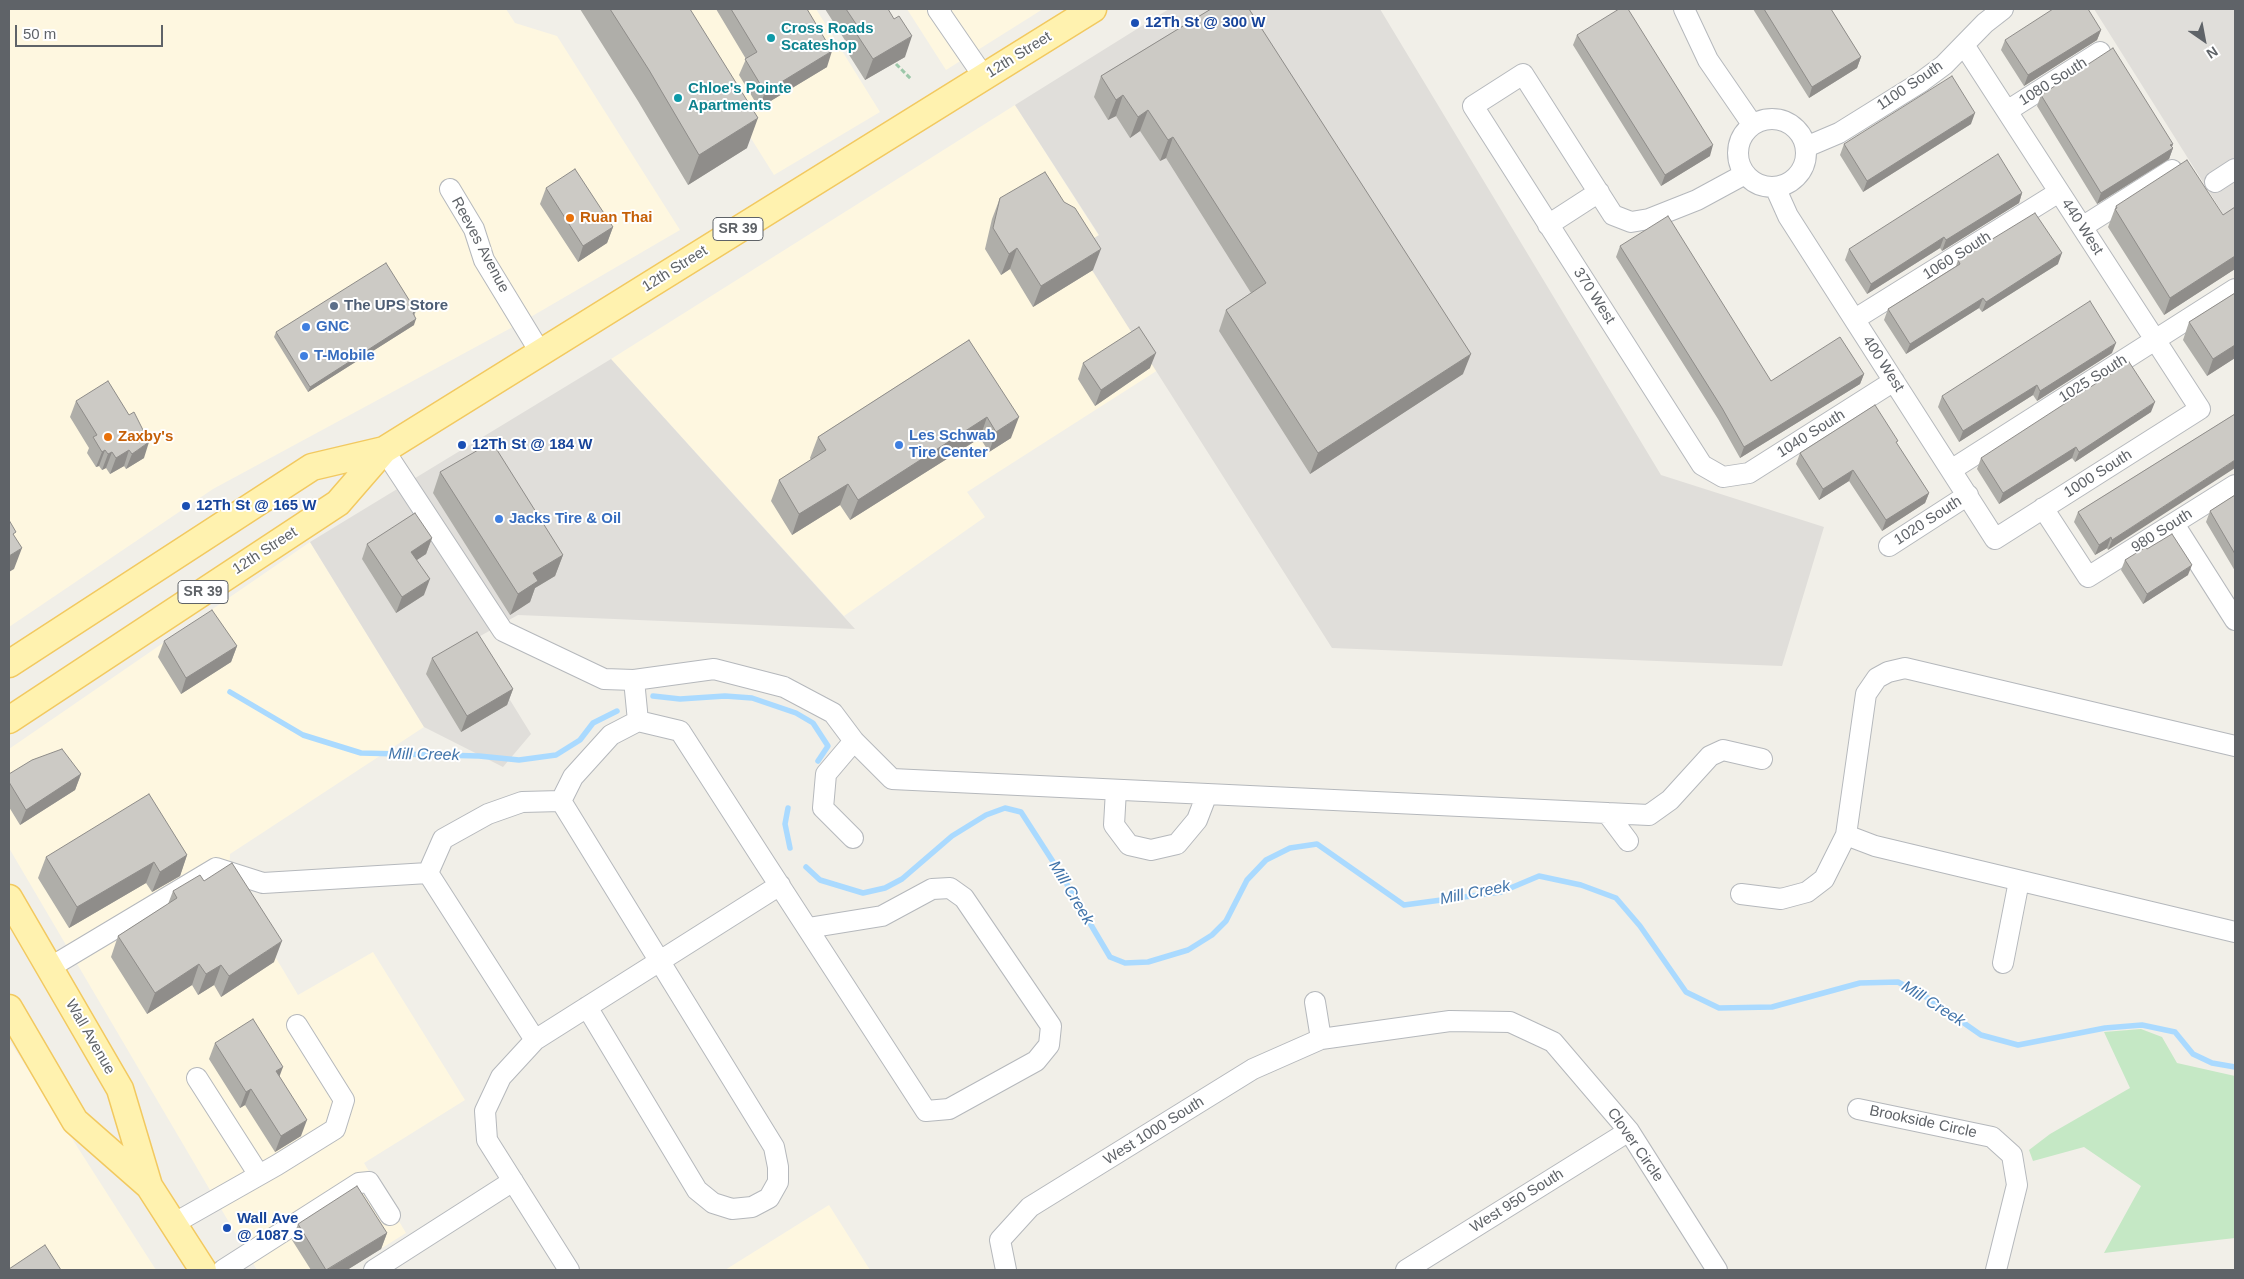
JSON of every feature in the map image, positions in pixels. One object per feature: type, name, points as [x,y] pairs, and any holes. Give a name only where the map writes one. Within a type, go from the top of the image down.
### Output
[{"type":"main road","name":"12th Street","points":[[9,720],[338,503],[384,450],[1093,9]]},
{"type":"main road","name":"12th Street","points":[[9,664],[312,467],[384,450]]},
{"type":"main road","name":"Wall Avenue","points":[[9,898],[120,1088],[149,1186],[204,1270]]},
{"type":"main road","name":"Wall Avenue","points":[[9,1008],[75,1121],[149,1186]]},
{"type":"street","points":[[938,9],[984,77]]},
{"type":"street","points":[[1684,9],[1708,60],[1752,124]]},
{"type":"street","name":"1100 South","points":[[1806,147],[1839,133],[1920,82],[1944,65],[2003,9]]},
{"type":"street","name":"440 West","points":[[1964,45],[2200,408]]},
{"type":"street","name":"1080 South","points":[[2007,111],[2100,52]]},
{"type":"street","name":"370 West","points":[[1599,192],[1523,74],[1473,106],[1702,465],[1723,477]]},
{"type":"street","points":[[1774,118],[1785,121],[1795,127],[1802,136],[1806,147],[1806,158],[1799,174],[1786,184],[1775,187],[1763,186],[1753,182],[1739,164],[1737,154],[1739,142],[1744,132],[1752,124],[1763,119],[1774,118]]},
{"type":"street","points":[[2215,182],[2235,169]]},
{"type":"street","points":[[2082,226],[2172,170]]},
{"type":"street","points":[[1548,225],[1599,192],[1613,215],[1631,222],[1649,219],[1697,200],[1745,174]]},
{"type":"street","name":"400 West","points":[[1775,187],[1788,216],[1996,539]]},
{"type":"street","name":"Reeves Avenue","points":[[450,189],[474,229],[484,260],[540,352]]},
{"type":"street","name":"1060 South","points":[[1855,319],[2059,192]]},
{"type":"street","name":"1025 South","points":[[1951,470],[2235,289]]},
{"type":"street","name":"1040 South","points":[[1723,477],[1749,472],[1894,381]]},
{"type":"street","name":"1000 South","points":[[1996,539],[2200,408]]},
{"type":"street","points":[[384,450],[503,631],[604,679],[634,680],[714,669],[784,687],[833,713],[854,741],[892,779],[1648,815],[1670,800],[1710,756],[1723,750],[1762,759]]},
{"type":"street","name":"980 South","points":[[2043,508],[2088,578],[2235,485]]},
{"type":"street","name":"1020 South","points":[[1889,546],[1968,496]]},
{"type":"street","points":[[2174,524],[2235,620]]},
{"type":"street","points":[[1741,894],[1781,899],[1807,892],[1824,879],[1846,835],[1866,694],[1877,678],[1888,672],[1905,668],[2235,746]]},
{"type":"street","points":[[634,680],[638,721]]},
{"type":"street","points":[[561,801],[573,777],[612,735],[638,721],[680,731],[926,1110],[949,1109],[1036,1061],[1049,1045],[1051,1026],[964,898],[950,888],[932,889],[882,916],[808,928]]},
{"type":"street","points":[[853,838],[823,808],[826,774],[854,741]]},
{"type":"street","points":[[1116,790],[1114,825],[1129,845],[1151,850],[1178,844],[1197,820],[1207,794]]},
{"type":"street","points":[[428,873],[443,839],[488,814],[522,802],[561,801]]},
{"type":"street","points":[[561,801],[774,1147],[778,1167],[778,1182],[769,1198],[752,1207],[732,1209],[713,1203],[697,1190],[587,1007]]},
{"type":"street","points":[[1607,813],[1628,841]]},
{"type":"street","points":[[1846,835],[1875,846],[2235,932]]},
{"type":"street","points":[[49,968],[216,868],[263,883],[428,873]]},
{"type":"street","points":[[428,873],[535,1040]]},
{"type":"street","points":[[2003,963],[2019,880]]},
{"type":"street","points":[[565,1269],[487,1140],[485,1111],[501,1077],[535,1040],[780,885]]},
{"type":"street","points":[[1315,1002],[1321,1039]]},
{"type":"street","name":"West 1000 South","points":[[1006,1270],[1000,1240],[1030,1207],[1253,1069],[1321,1039],[1450,1021],[1510,1022]]},
{"type":"street","name":"Clover Circle","points":[[1510,1022],[1553,1042],[1629,1131],[1717,1270]]},
{"type":"street","points":[[173,1224],[335,1129],[344,1100],[297,1025]]},
{"type":"street","points":[[197,1078],[259,1175]]},
{"type":"street","name":"Brookside Circle","points":[[1858,1109],[1992,1137],[2012,1155],[2017,1185],[1996,1270]]},
{"type":"street","name":"West 950 South","points":[[1406,1270],[1629,1131]]},
{"type":"street","points":[[374,1270],[513,1181]]},
{"type":"street","points":[[223,1270],[359,1183],[369,1182],[390,1215]]},
{"type":"path","points":[[896,64],[911,79]]},
{"type":"shaded area","points":[[9,9],[506,9],[515,23],[557,36],[680,230],[522,322],[213,489],[9,627]]},
{"type":"shaded area","points":[[670,9],[816,9],[880,112],[774,175]]},
{"type":"shaded area","points":[[907,9],[1043,9],[946,70]]},
{"type":"shaded area","points":[[1169,9],[1380,9],[1661,475],[1824,527],[1782,666],[1332,648],[1078,248],[1099,235],[1015,105]]},
{"type":"shaded area","points":[[2094,9],[2235,9],[2235,233]]},
{"type":"shaded area","points":[[1015,105],[1099,236],[1078,248],[1158,370],[967,492],[985,517],[844,616],[611,359]]},
{"type":"shaded area","points":[[611,359],[855,629],[518,615],[473,640],[531,734],[503,767],[424,727],[310,542]]},
{"type":"shaded area","points":[[310,542],[424,727],[230,854],[229,879],[298,995],[373,952],[465,1100],[364,1163],[406,1233],[347,1270],[257,1270],[9,848],[9,749]]},
{"type":"shaded area","points":[[9,1040],[156,1270],[9,1270]]},
{"type":"shaded area","points":[[829,1205],[870,1270],[725,1270]]},
{"type":"green space","points":[[2141,1029],[2162,1037],[2177,1063],[2235,1076],[2235,1238],[2104,1253],[2141,1186],[2084,1147],[2033,1161],[2029,1150],[2050,1134],[2130,1088],[2104,1032]]},
{"type":"building","points":[[610,9],[690,9],[758,118],[699,155],[649,70]]},
{"type":"building","name":"Cross Roads Scateshop","points":[[731,9],[807,9],[832,51],[765,92],[745,59],[757,52]]},
{"type":"building","points":[[846,9],[888,9],[894,19],[899,16],[912,36],[873,59],[854,30],[858,27]]},
{"type":"building","points":[[1211,9],[1249,9],[1471,354],[1318,453],[1226,310],[1266,283],[1173,137],[1168,140],[1148,110],[1138,117],[1123,95],[1116,100],[1101,76]]},
{"type":"building","points":[[1619,9],[1628,9],[1713,145],[1665,175],[1577,35]]},
{"type":"building","points":[[1764,9],[1831,9],[1861,57],[1812,87]]},
{"type":"building","points":[[2053,9],[2088,9],[2101,30],[2028,75],[2005,40]]},
{"type":"building","points":[[2113,48],[2173,144],[2170,145],[2173,148],[2101,193],[2041,95]]},
{"type":"building","points":[[1952,76],[1975,113],[1867,181],[1844,144]]},
{"type":"building","points":[[1998,154],[2022,193],[1946,240],[1944,237],[1871,284],[1849,249]]},
{"type":"building","points":[[2187,160],[2223,215],[2235,207],[2235,256],[2170,298],[2115,209],[2117,208],[2116,206]]},
{"type":"building","points":[[575,169],[613,227],[583,246],[546,188]]},
{"type":"building","points":[[1045,172],[1064,202],[1075,208],[1101,249],[1041,286],[1017,248],[1009,254],[993,228],[1000,198]]},
{"type":"building","points":[[2035,213],[2062,253],[1986,302],[1983,298],[1910,344],[1888,309],[1960,264],[1958,260]]},
{"type":"building","points":[[1668,216],[1771,381],[1840,337],[1864,374],[1744,447],[1722,408],[1620,246]]},
{"type":"building","points":[[386,263],[416,311],[413,313],[416,319],[310,387],[276,332]]},
{"type":"building","points":[[2235,293],[2235,345],[2213,359],[2189,322]]},
{"type":"building","points":[[2090,301],[2116,343],[2040,391],[2037,385],[1963,431],[1942,396]]},
{"type":"building","points":[[1139,327],[1156,353],[1101,390],[1083,363]]},
{"type":"building","name":"Les Schwab Tire Center","points":[[969,340],[1019,417],[996,432],[987,417],[858,500],[848,484],[799,514],[779,480],[826,450],[818,437]]},
{"type":"building","points":[[2129,362],[2155,402],[2079,452],[2076,447],[2003,493],[1981,458]]},
{"type":"building","points":[[108,381],[129,415],[134,412],[149,442],[132,454],[129,450],[116,458],[112,452],[108,454],[105,450],[102,452],[93,437],[97,435],[76,401]]},
{"type":"building","points":[[1875,405],[1929,493],[1886,520],[1853,470],[1823,489],[1800,453]]},
{"type":"building","points":[[2235,414],[2235,460],[2112,540],[2111,537],[2099,545],[2078,512]]},
{"type":"building","points":[[492,442],[563,555],[533,573],[538,581],[518,594],[440,472]]},
{"type":"building","points":[[2235,495],[2235,554],[2210,511]]},
{"type":"building","points":[[415,513],[432,538],[411,552],[430,579],[402,597],[367,544]]},
{"type":"building","points":[[9,520],[16,532],[13,534],[22,548],[9,556]]},
{"type":"building","points":[[2172,534],[2192,565],[2147,594],[2125,560]]},
{"type":"building","points":[[212,610],[237,646],[186,678],[164,641]]},
{"type":"building","points":[[477,632],[513,689],[467,716],[432,658]]},
{"type":"building","points":[[62,749],[81,774],[26,810],[9,782],[9,774],[32,760]]},
{"type":"building","points":[[149,794],[187,855],[160,872],[154,862],[77,907],[46,857]]},
{"type":"building","points":[[232,863],[282,941],[229,976],[221,965],[206,974],[199,964],[155,993],[118,936],[177,898],[173,891],[200,875],[204,881]]},
{"type":"building","points":[[253,1019],[283,1067],[276,1071],[307,1120],[281,1136],[251,1089],[246,1092],[215,1043]]},
{"type":"building","points":[[357,1186],[387,1233],[326,1270],[298,1224]]},
{"type":"building","points":[[45,1245],[61,1270],[9,1270],[9,1269]]},
{"type":"waterway","name":"Mill Creek","points":[[230,692],[303,735],[361,753],[479,756],[519,760],[556,755],[580,740],[593,723],[617,711]]},
{"type":"waterway","name":"Mill Creek","points":[[653,696],[680,699],[725,696],[752,698],[796,713],[813,723],[828,746],[818,761]]},
{"type":"waterway","name":"Mill Creek","points":[[788,808],[785,824],[790,848]]},
{"type":"waterway","name":"Mill Creek","points":[[806,867],[820,880],[863,893],[885,888],[902,879],[952,836],[986,815],[1005,808],[1021,812],[1059,871],[1110,957],[1125,963],[1148,962],[1188,950],[1212,935],[1226,921],[1247,880],[1266,860],[1290,848],[1317,844],[1404,905],[1501,892],[1539,876],[1581,885],[1616,898],[1640,926],[1686,992],[1719,1008],[1772,1007],[1860,983],[1898,982],[1928,998],[1981,1035],[2018,1045],[2105,1028],[2142,1025],[2175,1032],[2193,1054],[2212,1063],[2235,1067]]},
{"type":"place","name":"12Th St @ 300 W","points":[[1135,23]]},
{"type":"place","name":"Cross Roads Scateshop","points":[[771,38]]},
{"type":"place","name":"Chloe's Pointe Apartments","points":[[678,98]]},
{"type":"place","name":"Ruan Thai","points":[[570,218]]},
{"type":"place","name":"The UPS Store","points":[[334,306]]},
{"type":"place","name":"GNC","points":[[306,327]]},
{"type":"place","name":"T-Mobile","points":[[304,356]]},
{"type":"place","name":"Zaxby's","points":[[108,437]]},
{"type":"place","name":"12Th St @ 184 W","points":[[462,445]]},
{"type":"place","name":"Les Schwab Tire Center","points":[[899,445]]},
{"type":"place","name":"12Th St @ 165 W","points":[[186,506]]},
{"type":"place","name":"Jacks Tire & Oil","points":[[499,519]]},
{"type":"place","name":"Wall Ave @ 1087 S","points":[[227,1228]]}]
